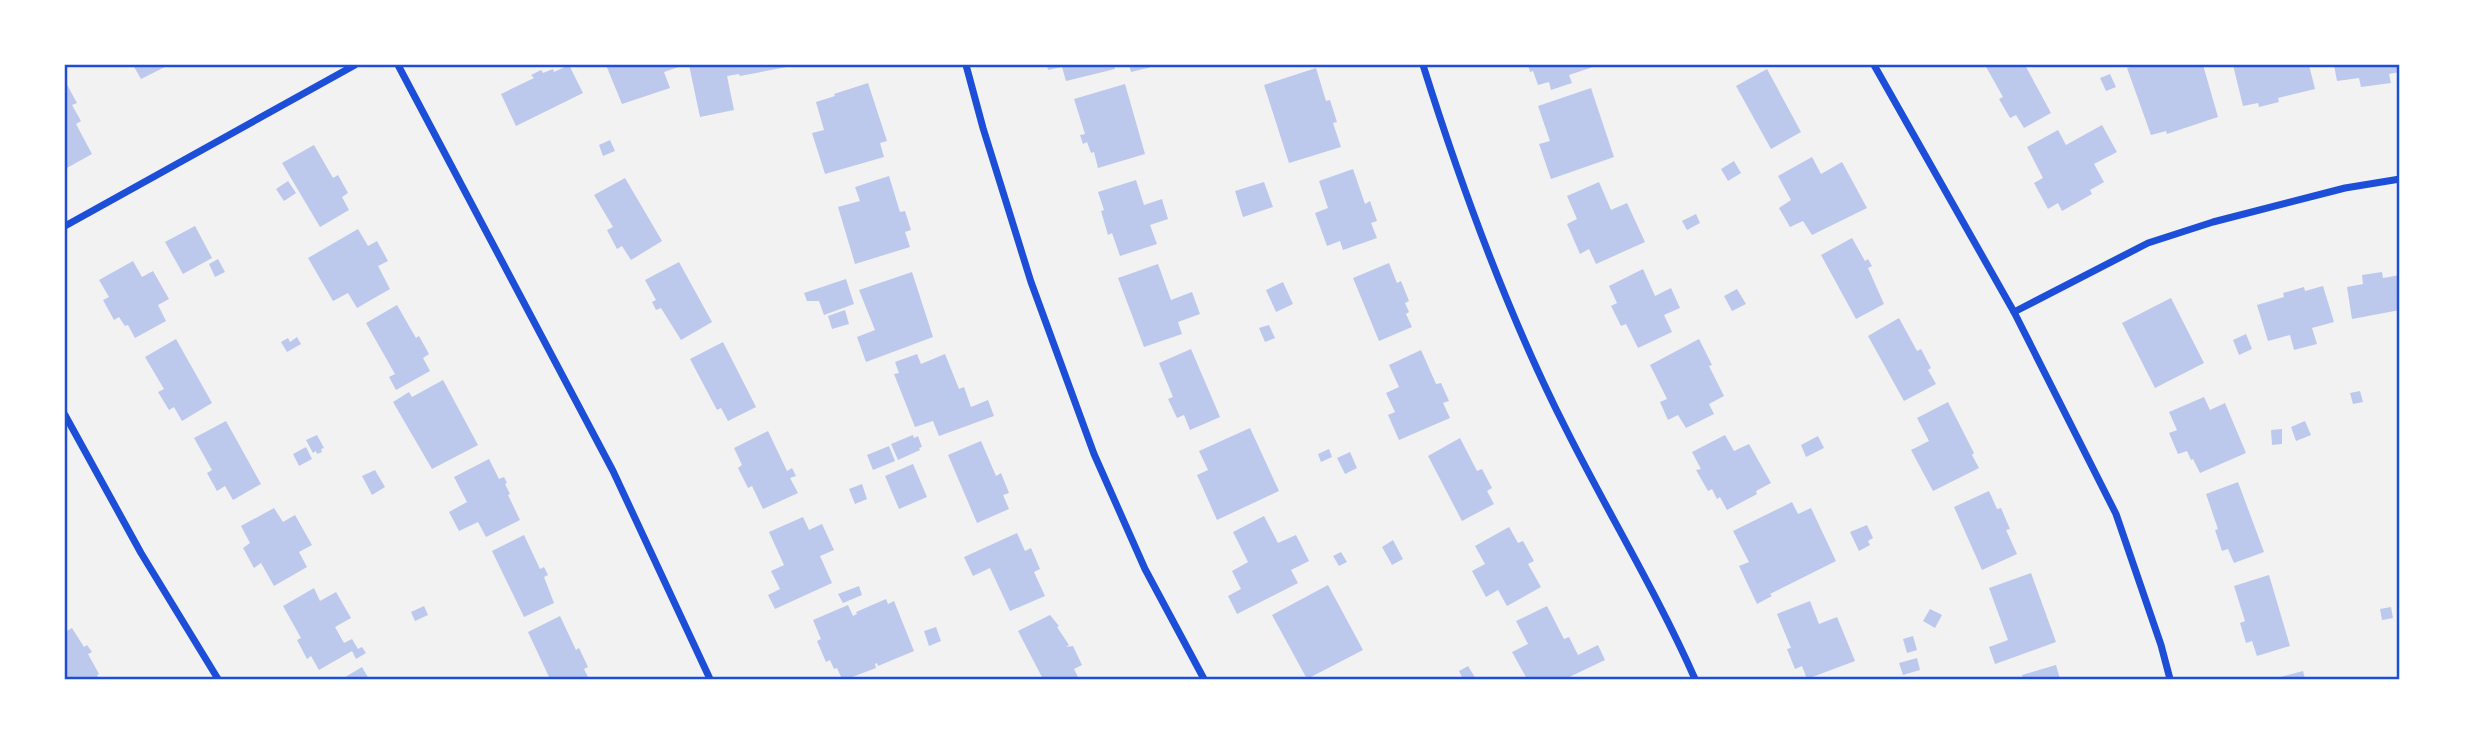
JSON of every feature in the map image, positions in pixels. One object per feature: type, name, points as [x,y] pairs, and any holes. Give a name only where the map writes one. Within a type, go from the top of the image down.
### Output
[{"type":"street","points":[[65,226],[355,65]]},
{"type":"street","points":[[398,65],[613,471],[710,679]]},
{"type":"street","points":[[965,65],[1031,282],[1094,454],[1145,569],[1204,679]]},
{"type":"street","points":[[1423,65],[1453,162],[1504,293],[1565,428],[1648,583],[1695,679]]},
{"type":"street","points":[[1874,65],[2014,312],[2116,514],[2170,679]]},
{"type":"street","points":[[2014,312],[2148,243],[2213,222],[2332,191],[2400,179]]},
{"type":"street","points":[[65,415],[141,553],[218,679]]},
{"type":"building","points":[[133,65],[169,65],[141,79]]},
{"type":"building","points":[[569,65],[583,93],[516,126],[501,94],[534,78],[531,75],[541,70],[543,73],[553,69],[554,72]]},
{"type":"building","points":[[606,65],[679,67],[664,72],[670,88],[622,104]]},
{"type":"building","points":[[689,65],[792,66],[727,76],[734,110],[700,117]]},
{"type":"building","points":[[1047,65],[1114,65],[1115,69],[1066,81],[1062,67],[1048,70]]},
{"type":"building","points":[[1129,65],[1156,65],[1156,66],[1131,72]]},
{"type":"building","points":[[1528,65],[1593,67],[1569,75],[1572,83],[1551,90],[1549,82],[1538,85]]},
{"type":"building","points":[[1985,65],[2025,65],[2051,113],[2024,128],[2016,115],[2010,118],[1999,99],[2003,97]]},
{"type":"building","points":[[2137,65],[2203,65],[2218,117],[2167,134],[2166,131],[2151,135],[2127,68]]},
{"type":"building","points":[[2233,65],[2309,65],[2315,89],[2278,98],[2279,102],[2259,107],[2258,103],[2243,106]]},
{"type":"building","points":[[2334,65],[2400,65],[2400,72],[2389,74],[2391,83],[2361,87],[2359,78],[2337,81]]},
{"type":"building","points":[[1316,68],[1326,101],[1330,100],[1337,122],[1333,123],[1341,147],[1289,163],[1264,85]]},
{"type":"building","points":[[1767,69],[1801,132],[1771,149],[1736,86]]},
{"type":"building","points":[[2110,74],[2116,87],[2106,91],[2100,78]]},
{"type":"building","points":[[65,81],[77,103],[72,105],[81,121],[76,124],[92,154],[65,169]]},
{"type":"building","points":[[868,83],[887,141],[880,143],[884,157],[825,174],[812,133],[824,130],[816,102]]},
{"type":"building","points":[[1125,84],[1145,154],[1098,168],[1094,152],[1091,153],[1087,142],[1083,144],[1080,135],[1085,134],[1074,99]]},
{"type":"building","points":[[1591,88],[1614,157],[1551,179],[1539,144],[1550,141],[1538,106]]},
{"type":"building","points":[[2102,125],[2117,152],[2094,164],[2104,182],[2090,190],[2092,194],[2062,211],[2058,203],[2048,209],[2034,183],[2043,178],[2027,147],[2058,130],[2066,145]]},
{"type":"building","points":[[610,140],[615,151],[603,156],[599,145]]},
{"type":"building","points":[[314,145],[333,178],[338,175],[348,193],[342,197],[349,210],[320,227],[282,163]]},
{"type":"building","points":[[1812,157],[1821,174],[1842,162],[1867,208],[1812,235],[1803,221],[1790,227],[1779,208],[1791,200],[1778,176]]},
{"type":"building","points":[[1734,161],[1741,173],[1728,181],[1721,169]]},
{"type":"building","points":[[1353,169],[1365,204],[1370,201],[1377,221],[1371,223],[1377,238],[1343,250],[1340,241],[1327,246],[1315,213],[1328,208],[1319,181]]},
{"type":"building","points":[[889,176],[900,212],[905,211],[911,230],[905,232],[910,247],[855,264],[838,207],[860,201],[855,187]]},
{"type":"building","points":[[625,178],[662,241],[631,260],[622,246],[617,249],[607,230],[613,227],[594,195]]},
{"type":"building","points":[[1136,180],[1144,205],[1162,199],[1168,219],[1150,225],[1157,244],[1120,256],[1112,233],[1108,235],[1098,192]]},
{"type":"building","points":[[288,181],[296,193],[284,201],[276,189]]},
{"type":"building","points":[[1264,182],[1273,207],[1243,217],[1235,191]]},
{"type":"building","points":[[1599,182],[1611,210],[1627,203],[1645,242],[1596,264],[1589,249],[1580,254],[1567,224],[1577,219],[1567,196]]},
{"type":"building","points":[[1696,214],[1700,223],[1687,230],[1682,221]]},
{"type":"building","points":[[195,226],[212,258],[183,274],[165,242]]},
{"type":"building","points":[[358,229],[368,246],[377,241],[388,261],[378,266],[390,289],[357,308],[348,293],[333,301],[308,258]]},
{"type":"building","points":[[1852,238],[1865,261],[1868,259],[1872,266],[1868,268],[1884,304],[1856,319],[1821,255]]},
{"type":"building","points":[[218,259],[225,272],[215,277],[209,264]]},
{"type":"building","points":[[133,261],[142,277],[153,271],[169,299],[158,305],[166,321],[135,338],[128,325],[125,326],[119,317],[114,320],[103,300],[109,297],[99,280]]},
{"type":"building","points":[[679,262],[712,322],[681,340],[661,308],[656,310],[652,302],[656,300],[645,280]]},
{"type":"building","points":[[1389,263],[1397,283],[1401,281],[1409,301],[1405,303],[1409,312],[1406,314],[1412,327],[1379,341],[1353,278]]},
{"type":"building","points":[[1158,264],[1171,300],[1192,292],[1200,314],[1178,322],[1182,334],[1144,347],[1118,278]]},
{"type":"building","points":[[1643,269],[1655,296],[1671,288],[1680,308],[1664,315],[1672,332],[1638,348],[1626,324],[1621,326],[1611,306],[1617,303],[1609,286]]},
{"type":"building","points":[[912,272],[933,337],[866,362],[857,337],[875,330],[859,290]]},
{"type":"building","points":[[2382,272],[2383,278],[2400,275],[2400,310],[2352,319],[2347,287],[2363,284],[2362,275]]},
{"type":"building","points":[[846,279],[854,304],[824,315],[819,301],[807,301],[804,293]]},
{"type":"building","points":[[1283,282],[1293,304],[1276,312],[1266,290]]},
{"type":"building","points":[[2323,286],[2334,322],[2312,328],[2317,344],[2294,350],[2290,335],[2268,341],[2257,305],[2284,297],[2283,293],[2304,287],[2305,291]]},
{"type":"building","points":[[1737,289],[1746,304],[1732,311],[1724,296]]},
{"type":"building","points":[[2171,298],[2204,363],[2155,388],[2122,323]]},
{"type":"building","points":[[397,305],[416,338],[419,336],[429,354],[423,358],[430,371],[396,390],[389,377],[395,374],[366,323]]},
{"type":"building","points":[[845,310],[849,324],[832,329],[828,316]]},
{"type":"building","points":[[1899,318],[1917,351],[1921,349],[1936,384],[1904,401],[1868,336]]},
{"type":"building","points":[[1269,325],[1275,338],[1265,342],[1259,328]]},
{"type":"building","points":[[2246,334],[2252,349],[2239,355],[2233,340]]},
{"type":"building","points":[[297,337],[301,344],[287,352],[281,342],[288,338],[290,342]]},
{"type":"building","points":[[176,339],[212,403],[182,421],[174,407],[169,410],[158,392],[164,389],[145,357]]},
{"type":"building","points":[[1699,339],[1724,396],[1709,404],[1714,414],[1686,428],[1678,415],[1668,420],[1660,402],[1667,399],[1650,365]]},
{"type":"building","points":[[723,342],[756,407],[728,421],[721,408],[717,410],[690,359]]},
{"type":"building","points":[[1191,349],[1220,417],[1190,430],[1184,415],[1177,418],[1168,399],[1173,397],[1159,363]]},
{"type":"building","points":[[1421,350],[1436,384],[1441,383],[1449,401],[1443,403],[1450,418],[1399,440],[1388,415],[1395,412],[1386,393],[1399,387],[1389,365]]},
{"type":"building","points":[[917,354],[921,364],[945,354],[959,389],[964,387],[971,407],[988,400],[994,416],[939,436],[933,421],[915,427],[894,374],[899,373],[895,362]]},
{"type":"building","points":[[443,380],[478,445],[432,469],[393,402],[409,392],[412,397]]},
{"type":"building","points":[[2360,391],[2363,402],[2353,404],[2350,393]]},
{"type":"building","points":[[2204,397],[2210,410],[2225,403],[2246,453],[2200,473],[2187,451],[2178,454],[2169,433],[2177,430],[2169,412]]},
{"type":"building","points":[[1948,402],[1979,468],[1933,491],[1911,450],[1929,441],[1917,418]]},
{"type":"building","points":[[226,421],[261,484],[233,500],[225,486],[217,491],[207,473],[212,470],[194,438]]},
{"type":"building","points":[[2305,421],[2311,435],[2296,441],[2291,427]]},
{"type":"building","points":[[1250,428],[1279,491],[1217,520],[1197,475],[1208,470],[1199,451]]},
{"type":"building","points":[[2282,429],[2282,444],[2272,445],[2271,430]]},
{"type":"building","points":[[768,431],[787,471],[792,468],[796,476],[790,478],[798,493],[763,509],[752,486],[748,488],[738,468],[742,465],[734,448]]},
{"type":"building","points":[[317,435],[324,448],[317,454],[316,451],[313,453],[306,440]]},
{"type":"building","points":[[913,435],[914,438],[918,436],[922,447],[898,460],[891,444]]},
{"type":"building","points":[[1725,435],[1734,451],[1749,444],[1771,483],[1727,510],[1712,489],[1708,491],[1696,470],[1701,469],[1692,452]]},
{"type":"building","points":[[1818,436],[1824,448],[1806,457],[1801,445]]},
{"type":"building","points":[[1460,438],[1477,471],[1482,469],[1492,488],[1487,491],[1494,504],[1462,521],[1428,456]]},
{"type":"building","points":[[981,441],[996,476],[1001,473],[1009,493],[1003,495],[1009,509],[977,523],[948,455]]},
{"type":"building","points":[[889,446],[895,461],[873,470],[867,455]]},
{"type":"building","points":[[306,447],[312,459],[299,466],[293,454]]},
{"type":"building","points":[[1329,449],[1332,457],[1321,462],[1318,454]]},
{"type":"building","points":[[1350,452],[1357,468],[1345,474],[1337,458]]},
{"type":"building","points":[[489,459],[499,479],[504,477],[510,494],[508,495],[520,520],[486,537],[478,522],[459,531],[449,512],[467,502],[454,477]]},
{"type":"building","points":[[913,464],[927,497],[899,509],[885,476]]},
{"type":"building","points":[[375,470],[385,487],[372,495],[362,476]]},
{"type":"building","points":[[2238,482],[2264,552],[2234,563],[2228,549],[2222,551],[2206,494]]},
{"type":"building","points":[[862,484],[867,499],[855,504],[849,489]]},
{"type":"building","points":[[1989,491],[1997,509],[2001,508],[2010,529],[2006,530],[2017,554],[1982,570],[1954,507]]},
{"type":"building","points":[[1792,502],[1798,514],[1811,508],[1836,561],[1770,594],[1772,596],[1757,604],[1739,566],[1749,562],[1733,531]]},
{"type":"building","points":[[274,508],[283,522],[295,515],[312,545],[299,552],[307,567],[274,586],[261,563],[254,568],[243,548],[250,543],[241,526]]},
{"type":"building","points":[[1264,516],[1278,543],[1296,535],[1309,561],[1291,570],[1298,583],[1237,614],[1228,596],[1241,589],[1232,571],[1248,562],[1233,532]]},
{"type":"building","points":[[803,517],[809,530],[822,524],[834,550],[820,556],[832,583],[775,609],[768,595],[780,589],[771,571],[784,565],[769,532]]},
{"type":"building","points":[[1867,525],[1873,538],[1868,541],[1870,545],[1859,551],[1850,532]]},
{"type":"building","points":[[1509,527],[1518,543],[1523,541],[1534,561],[1528,564],[1541,587],[1507,606],[1498,590],[1486,597],[1472,571],[1485,564],[1475,546]]},
{"type":"building","points":[[1017,533],[1025,551],[1031,548],[1040,569],[1034,572],[1045,596],[1010,611],[990,568],[973,576],[964,557]]},
{"type":"building","points":[[524,535],[540,569],[544,567],[548,575],[544,577],[554,603],[524,617],[492,551]]},
{"type":"building","points":[[1393,540],[1403,559],[1392,565],[1382,547]]},
{"type":"building","points":[[1341,552],[1347,562],[1339,566],[1333,556]]},
{"type":"building","points":[[2031,573],[2056,642],[1995,664],[1989,647],[2008,640],[1989,588]]},
{"type":"building","points":[[2269,575],[2290,646],[2257,656],[2252,641],[2246,643],[2240,623],[2245,621],[2234,586]]},
{"type":"building","points":[[1328,585],[1363,650],[1307,679],[1272,615]]},
{"type":"building","points":[[859,586],[862,595],[843,603],[838,594]]},
{"type":"building","points":[[314,588],[320,601],[336,592],[351,618],[335,627],[344,643],[352,639],[358,649],[362,647],[366,653],[356,659],[352,651],[319,670],[311,656],[307,659],[297,640],[301,638],[283,606]]},
{"type":"building","points":[[886,599],[888,604],[894,601],[914,651],[878,666],[877,663],[876,668],[842,679],[830,660],[826,662],[817,641],[821,639],[813,620],[848,605],[853,616],[856,612]]},
{"type":"building","points":[[1810,601],[1819,624],[1837,617],[1855,661],[1807,679],[1802,666],[1795,669],[1787,649],[1791,648],[1777,614]]},
{"type":"building","points":[[424,606],[428,615],[415,621],[411,612]]},
{"type":"building","points":[[1547,606],[1564,639],[1569,637],[1578,655],[1598,645],[1605,660],[1565,679],[1527,679],[1512,652],[1528,644],[1516,621]]},
{"type":"building","points":[[2391,607],[2393,618],[2382,620],[2380,609]]},
{"type":"building","points":[[1930,609],[1942,615],[1935,628],[1923,621]]},
{"type":"building","points":[[1050,615],[1069,645],[1066,647],[1073,646],[1082,665],[1074,669],[1079,679],[1043,679],[1018,631]]},
{"type":"building","points":[[560,616],[576,650],[579,648],[588,667],[584,669],[589,679],[550,679],[528,632]]},
{"type":"building","points":[[936,627],[941,641],[929,646],[924,631]]},
{"type":"building","points":[[72,628],[84,647],[87,645],[92,652],[88,654],[99,679],[65,679],[65,632]]},
{"type":"building","points":[[1913,636],[1917,650],[1907,653],[1903,639]]},
{"type":"building","points":[[1917,658],[1920,670],[1903,675],[1899,663]]},
{"type":"building","points":[[2056,665],[2060,679],[2023,679],[2022,675]]},
{"type":"building","points":[[1468,666],[1476,679],[1463,679],[1459,671]]},
{"type":"building","points":[[362,667],[369,679],[342,679]]},
{"type":"building","points":[[2303,671],[2305,679],[2276,679],[2276,678]]}]
